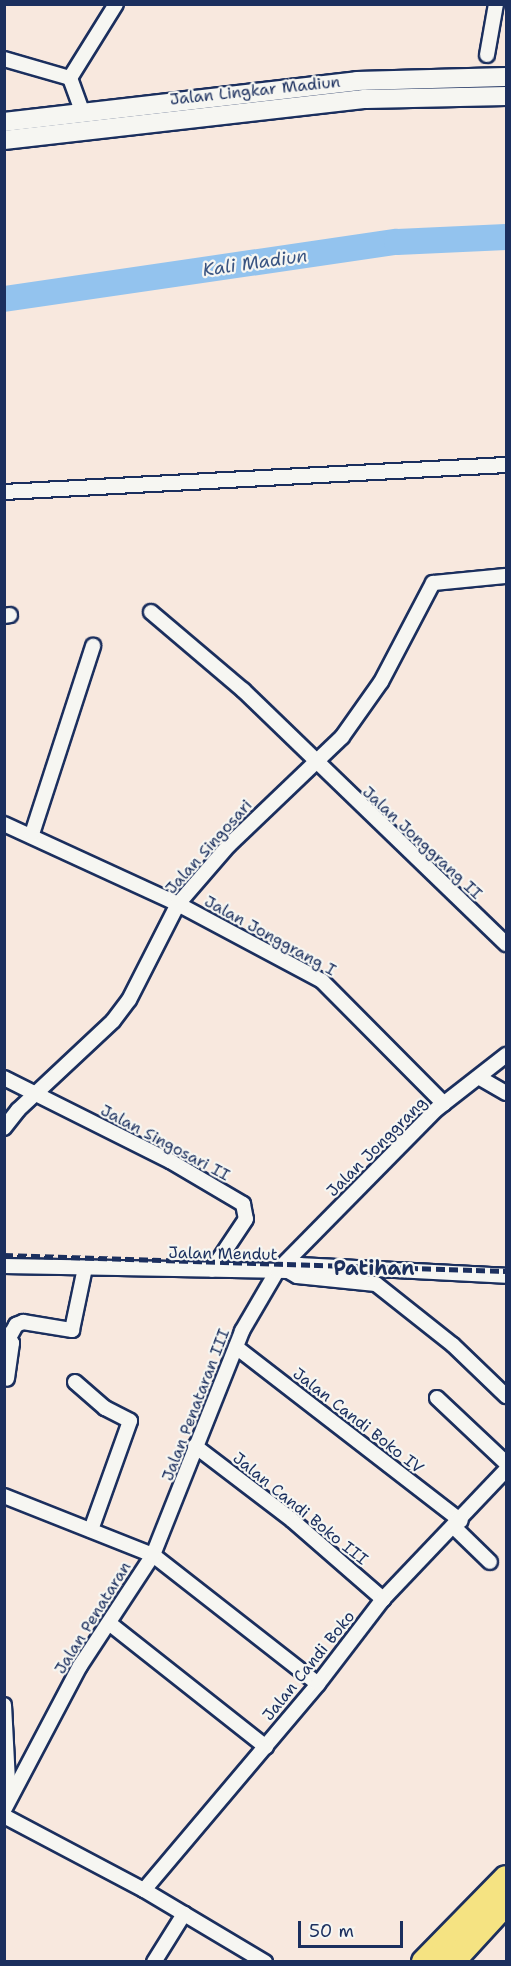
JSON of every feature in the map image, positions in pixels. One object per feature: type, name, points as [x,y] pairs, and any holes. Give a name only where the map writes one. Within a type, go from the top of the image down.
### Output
[{"type":"highway","points":[[424,1962],[505,1890]]},
{"type":"highway","points":[[452,1962],[505,1890]]},
{"type":"main road","name":"Jalan Lingkar Madiun","points":[[4,140],[141,113],[357,81],[507,77]]},
{"type":"main road","name":"Jalan Lingkar Madiun","points":[[4,122],[82,111],[141,113],[366,99],[507,96]]},
{"type":"street","points":[[70,78],[116,4]]},
{"type":"street","points":[[488,56],[496,4]]},
{"type":"street","points":[[4,59],[70,78]]},
{"type":"street","points":[[70,78],[82,111]]},
{"type":"street","points":[[4,492],[507,465]]},
{"type":"street","name":"Jalan Singosari","points":[[4,1128],[36,1094],[113,1021],[129,1000],[178,904],[229,845],[316,765],[365,708],[433,583],[507,576]]},
{"type":"street","name":"Jalan Jonggrang II","points":[[151,612],[243,690],[316,765],[507,944]]},
{"type":"street","points":[[32,834],[93,646]]},
{"type":"street","name":"Jalan Jonggrang I","points":[[4,824],[32,834],[178,904],[331,987],[444,1104]]},
{"type":"street","name":"Jalan Jonggrang","points":[[283,1271],[444,1104],[507,1055]]},
{"type":"street","points":[[480,1077],[507,1092]]},
{"type":"street","points":[[4,1078],[36,1094]]},
{"type":"street","name":"Jalan Singosari II","points":[[36,1094],[170,1161],[243,1204],[246,1219],[212,1270]]},
{"type":"street","name":"Jalan Mendut","points":[[4,1266],[340,1273],[376,1284]]},
{"type":"street","points":[[7,1379],[7,1335],[16,1325],[23,1322],[72,1330],[85,1268]]},
{"type":"street","points":[[382,1270],[376,1284],[453,1345],[507,1396]]},
{"type":"street","points":[[340,1273],[382,1270],[507,1276]]},
{"type":"street","name":"Jalan Penataran III","points":[[153,1555],[236,1347],[283,1271]]},
{"type":"street","name":"Jalan Candi Boko IV","points":[[236,1347],[458,1524],[490,1562]]},
{"type":"street","points":[[75,1382],[87,1395],[130,1421],[91,1530]]},
{"type":"street","points":[[437,1398],[507,1463]]},
{"type":"street","name":"Jalan Candi Boko III","points":[[195,1446],[292,1520],[383,1599]]},
{"type":"street","name":"Jalan Candi Boko","points":[[144,1890],[318,1684],[383,1599],[458,1524],[507,1470]]},
{"type":"street","name":"Jalan Penataran","points":[[4,1496],[153,1555],[80,1666],[7,1805]]},
{"type":"street","points":[[153,1555],[318,1684]]},
{"type":"street","points":[[109,1623],[266,1747]]},
{"type":"street","points":[[4,1705],[7,1805]]},
{"type":"street","points":[[4,1816],[144,1890],[265,1962]]},
{"type":"street","points":[[154,1962],[184,1914]]},
{"type":"waterway","name":"Kali Madiun","points":[[4,299],[397,242],[506,237]]},
{"type":"railway","points":[[4,1255],[506,1271]]},
{"type":"district","name":"Patihan","points":[[374,1268]]}]
